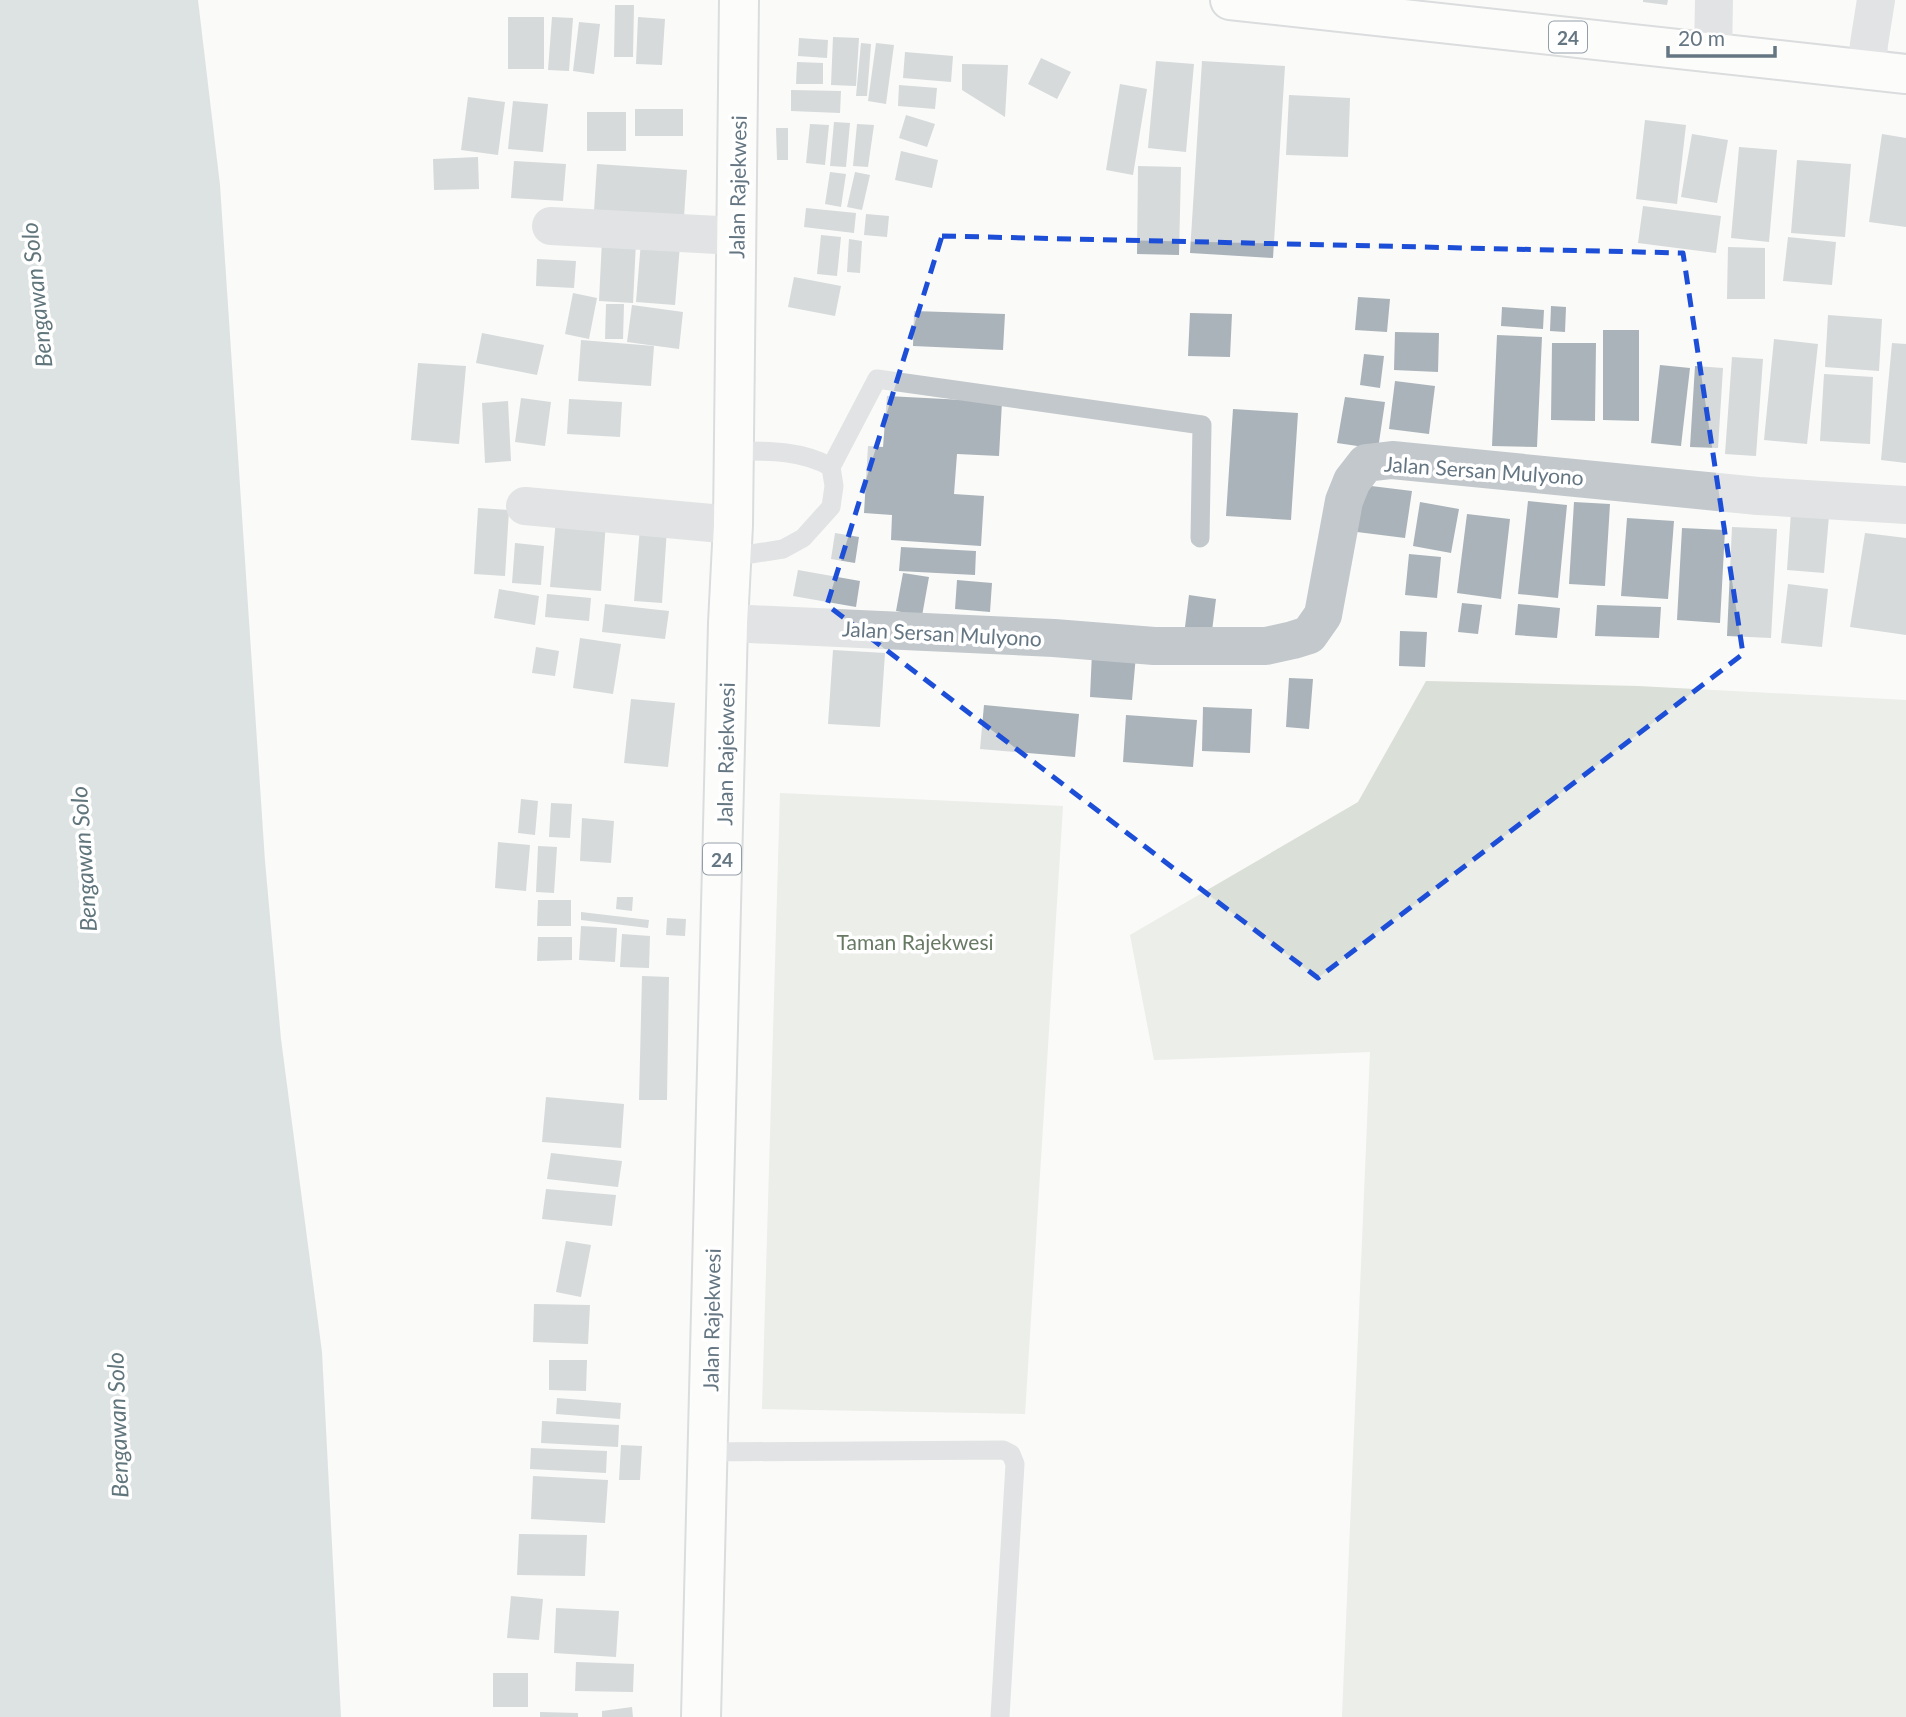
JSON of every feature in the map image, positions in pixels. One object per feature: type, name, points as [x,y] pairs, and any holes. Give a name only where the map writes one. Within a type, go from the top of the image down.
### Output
[{"type":"highway","name":"Jalan Rajekwesi","points":[[701,1717],[732,541],[739,0]]},
{"type":"highway","name":"24","points":[[1230,0],[1906,74]]},
{"type":"street","points":[[1713,53],[1714,0]]},
{"type":"street","points":[[1867,70],[1876,0]]},
{"type":"street","points":[[551,226],[736,236]]},
{"type":"street","name":"Jalan Sersan Mulyono","points":[[728,623],[1054,638],[1154,646],[1266,646],[1309,635],[1323,615],[1344,501],[1352,481],[1366,463],[1392,460],[1758,496],[1906,505]]},
{"type":"street","points":[[525,506],[732,541]]},
{"type":"lane","points":[[732,541],[783,549],[803,538],[831,508],[834,486],[831,467],[877,379],[1202,425],[1200,538]]},
{"type":"lane","points":[[733,451],[764,451],[814,458],[831,467]]},
{"type":"lane","points":[[707,1452],[1003,1450],[1011,1454],[1015,1464],[1000,1717]]},
{"type":"highlighted area","points":[[942,236],[1683,253],[1743,654],[1318,978],[827,605]]},
{"type":"green space","points":[[1426,681],[1638,686],[1906,700],[1906,1717],[1342,1717],[1370,1052],[1154,1060],[1130,935],[1358,802]]},
{"type":"green space","name":"Taman Rajekwesi","points":[[780,793],[1063,806],[1025,1414],[762,1409]]},
{"type":"water","name":"Bengawan Solo","points":[[0,0],[198,0],[220,185],[265,861],[281,1039],[322,1352],[341,1717],[0,1717]]},
{"type":"building","points":[[1643,0],[1668,0],[1667,5]]},
{"type":"building","points":[[615,5],[634,5],[633,57],[614,57]]},
{"type":"building","points":[[508,17],[544,17],[544,69],[508,69]]},
{"type":"building","points":[[552,17],[573,18],[569,71],[548,70]]},
{"type":"building","points":[[638,17],[665,19],[662,65],[636,64]]},
{"type":"building","points":[[579,22],[600,24],[594,74],[573,71]]},
{"type":"building","points":[[833,37],[859,38],[856,86],[831,85]]},
{"type":"building","points":[[799,38],[828,40],[827,58],[798,56]]},
{"type":"building","points":[[861,43],[871,44],[867,96],[856,96]]},
{"type":"building","points":[[876,43],[894,45],[886,104],[868,101]]},
{"type":"building","points":[[905,52],[953,56],[951,82],[903,78]]},
{"type":"building","points":[[1041,58],[1071,72],[1057,99],[1028,84]]},
{"type":"building","points":[[1156,61],[1194,64],[1186,152],[1148,148]]},
{"type":"building","points":[[1202,61],[1285,66],[1273,258],[1190,253]]},
{"type":"building","points":[[797,62],[823,63],[823,84],[796,84]]},
{"type":"building","points":[[962,64],[1008,65],[1005,117],[962,90]]},
{"type":"building","points":[[1120,84],[1147,89],[1133,175],[1106,170]]},
{"type":"building","points":[[899,85],[937,88],[935,109],[898,106]]},
{"type":"building","points":[[791,90],[841,91],[840,113],[791,111]]},
{"type":"building","points":[[1289,95],[1350,98],[1348,157],[1286,155]]},
{"type":"building","points":[[468,97],[505,102],[498,155],[461,150]]},
{"type":"building","points":[[513,101],[548,104],[543,152],[508,149]]},
{"type":"building","points":[[635,109],[683,109],[683,136],[635,136]]},
{"type":"building","points":[[587,112],[626,112],[626,151],[587,151]]},
{"type":"building","points":[[906,115],[935,124],[927,147],[899,138]]},
{"type":"building","points":[[1645,120],[1686,125],[1677,204],[1636,199]]},
{"type":"building","points":[[834,122],[850,123],[846,167],[830,166]]},
{"type":"building","points":[[810,124],[829,125],[825,165],[806,163]]},
{"type":"building","points":[[857,124],[874,125],[868,167],[853,166]]},
{"type":"building","points":[[776,128],[788,128],[788,160],[777,160]]},
{"type":"building","points":[[1692,134],[1728,140],[1717,203],[1681,197]]},
{"type":"building","points":[[1882,134],[1906,138],[1906,227],[1869,222]]},
{"type":"building","points":[[1739,147],[1777,150],[1769,242],[1731,238]]},
{"type":"building","points":[[901,151],[938,160],[932,188],[895,180]]},
{"type":"building","points":[[478,157],[479,189],[434,190],[433,159]]},
{"type":"building","points":[[1797,160],[1851,164],[1845,237],[1791,233]]},
{"type":"building","points":[[514,161],[566,164],[563,201],[511,198]]},
{"type":"building","points":[[597,164],[687,170],[684,217],[594,211]]},
{"type":"building","points":[[1138,166],[1181,167],[1179,255],[1137,254]]},
{"type":"building","points":[[830,172],[846,174],[841,207],[825,204]]},
{"type":"building","points":[[855,172],[870,175],[862,210],[847,207]]},
{"type":"building","points":[[1643,206],[1721,216],[1716,253],[1638,243]]},
{"type":"building","points":[[806,208],[856,213],[854,233],[804,227]]},
{"type":"building","points":[[866,214],[889,216],[887,237],[864,235]]},
{"type":"building","points":[[821,235],[841,237],[837,276],[817,274]]},
{"type":"building","points":[[1788,237],[1836,242],[1832,285],[1783,281]]},
{"type":"building","points":[[849,239],[862,241],[860,273],[847,272]]},
{"type":"building","points":[[602,240],[636,242],[633,303],[599,301]]},
{"type":"building","points":[[641,242],[680,245],[675,305],[636,302]]},
{"type":"building","points":[[1728,247],[1765,248],[1765,299],[1727,299]]},
{"type":"building","points":[[537,259],[576,261],[574,288],[536,286]]},
{"type":"building","points":[[794,277],[841,286],[835,316],[788,307]]},
{"type":"building","points":[[573,293],[597,298],[589,339],[565,334]]},
{"type":"building","points":[[1358,297],[1390,299],[1387,332],[1355,330]]},
{"type":"building","points":[[606,304],[624,304],[623,339],[605,339]]},
{"type":"building","points":[[632,305],[683,312],[679,349],[627,342]]},
{"type":"building","points":[[1551,306],[1566,307],[1565,332],[1550,331]]},
{"type":"building","points":[[1502,307],[1544,310],[1543,329],[1501,326]]},
{"type":"building","points":[[914,311],[1005,314],[1003,350],[913,346]]},
{"type":"building","points":[[1190,313],[1232,314],[1230,357],[1188,356]]},
{"type":"building","points":[[1828,315],[1882,319],[1879,371],[1825,367]]},
{"type":"building","points":[[1603,330],[1639,330],[1639,421],[1603,420]]},
{"type":"building","points":[[1395,332],[1439,333],[1438,372],[1394,370]]},
{"type":"building","points":[[482,333],[544,345],[537,375],[476,363]]},
{"type":"building","points":[[1497,335],[1542,337],[1537,447],[1492,446]]},
{"type":"building","points":[[1774,339],[1818,344],[1807,444],[1764,440]]},
{"type":"building","points":[[581,340],[654,346],[651,386],[578,381]]},
{"type":"building","points":[[1552,343],[1596,343],[1595,421],[1551,420]]},
{"type":"building","points":[[1892,343],[1906,344],[1906,463],[1881,460]]},
{"type":"building","points":[[1364,354],[1384,356],[1380,388],[1360,385]]},
{"type":"building","points":[[1732,357],[1763,359],[1756,456],[1725,454]]},
{"type":"building","points":[[418,363],[466,366],[459,444],[411,440]]},
{"type":"building","points":[[1660,365],[1690,368],[1681,446],[1651,443]]},
{"type":"building","points":[[1695,366],[1723,368],[1718,448],[1690,447]]},
{"type":"building","points":[[1824,374],[1873,377],[1870,444],[1820,441]]},
{"type":"building","points":[[1395,381],[1435,386],[1429,434],[1389,429]]},
{"type":"building","points":[[887,396],[1002,402],[999,456],[957,454],[954,494],[984,496],[981,546],[891,540],[892,515],[864,513],[868,446],[883,447]]},
{"type":"building","points":[[1345,397],[1385,402],[1378,449],[1337,443]]},
{"type":"building","points":[[521,398],[551,402],[545,446],[515,442]]},
{"type":"building","points":[[569,399],[622,402],[620,437],[567,434]]},
{"type":"building","points":[[508,401],[511,461],[485,463],[482,403]]},
{"type":"building","points":[[1233,409],[1298,413],[1291,520],[1226,516]]},
{"type":"building","points":[[1363,485],[1412,491],[1405,538],[1357,532]]},
{"type":"building","points":[[1528,501],[1567,505],[1558,598],[1518,594]]},
{"type":"building","points":[[1420,502],[1459,509],[1451,553],[1413,546]]},
{"type":"building","points":[[1574,502],[1610,504],[1605,586],[1569,584]]},
{"type":"building","points":[[478,508],[509,510],[505,576],[474,574]]},
{"type":"building","points":[[1791,512],[1829,516],[1824,573],[1787,570]]},
{"type":"building","points":[[1467,514],[1510,519],[1501,599],[1457,593]]},
{"type":"building","points":[[1627,518],[1674,521],[1668,599],[1621,596]]},
{"type":"building","points":[[556,519],[606,522],[601,591],[550,587]]},
{"type":"building","points":[[640,527],[667,529],[662,603],[634,601]]},
{"type":"building","points":[[1732,527],[1777,529],[1771,638],[1727,636]]},
{"type":"building","points":[[1682,528],[1725,530],[1720,623],[1677,620]]},
{"type":"building","points":[[835,533],[859,537],[855,563],[831,559]]},
{"type":"building","points":[[1865,533],[1906,538],[1906,635],[1850,627]]},
{"type":"building","points":[[515,543],[544,546],[541,585],[512,583]]},
{"type":"building","points":[[901,547],[976,551],[975,575],[899,571]]},
{"type":"building","points":[[1409,554],[1441,557],[1437,598],[1405,595]]},
{"type":"building","points":[[798,570],[860,581],[856,607],[793,596]]},
{"type":"building","points":[[903,573],[929,577],[922,616],[896,611]]},
{"type":"building","points":[[957,580],[992,583],[990,612],[955,609]]},
{"type":"building","points":[[1788,584],[1828,589],[1822,647],[1781,643]]},
{"type":"building","points":[[499,589],[539,596],[535,625],[494,618]]},
{"type":"building","points":[[547,594],[591,598],[589,621],[545,617]]},
{"type":"building","points":[[1189,595],[1216,599],[1212,631],[1185,627]]},
{"type":"building","points":[[1462,603],[1482,605],[1478,634],[1458,632]]},
{"type":"building","points":[[605,604],[669,611],[665,639],[602,632]]},
{"type":"building","points":[[1518,604],[1560,608],[1557,638],[1515,635]]},
{"type":"building","points":[[1597,605],[1661,607],[1659,638],[1595,636]]},
{"type":"building","points":[[1400,631],[1427,632],[1425,667],[1399,666]]},
{"type":"building","points":[[580,638],[621,644],[613,694],[573,688]]},
{"type":"building","points":[[536,647],[559,651],[555,676],[532,673]]},
{"type":"building","points":[[833,650],[885,653],[880,727],[828,724]]},
{"type":"building","points":[[1092,652],[1136,655],[1132,700],[1090,697]]},
{"type":"building","points":[[1289,678],[1313,679],[1309,729],[1286,727]]},
{"type":"building","points":[[631,699],[675,703],[668,767],[624,763]]},
{"type":"building","points":[[984,705],[1079,714],[1075,757],[980,749]]},
{"type":"building","points":[[1203,707],[1252,709],[1250,753],[1202,751]]},
{"type":"building","points":[[1126,715],[1197,720],[1193,767],[1123,762]]},
{"type":"building","points":[[521,799],[538,801],[535,835],[518,833]]},
{"type":"building","points":[[551,803],[572,804],[570,838],[549,837]]},
{"type":"building","points":[[582,818],[614,821],[611,863],[580,861]]},
{"type":"building","points":[[498,842],[530,845],[526,891],[495,888]]},
{"type":"building","points":[[538,846],[557,847],[554,893],[536,892]]},
{"type":"building","points":[[617,897],[633,897],[632,911],[616,909]]},
{"type":"building","points":[[538,900],[571,900],[571,926],[537,926]]},
{"type":"building","points":[[581,912],[649,920],[648,928],[581,920]]},
{"type":"building","points":[[667,918],[686,919],[685,936],[666,935]]},
{"type":"building","points":[[581,926],[617,928],[615,962],[579,960]]},
{"type":"building","points":[[622,934],[650,936],[649,968],[620,967]]},
{"type":"building","points":[[538,937],[572,937],[572,960],[537,961]]},
{"type":"building","points":[[642,976],[669,977],[667,1100],[639,1100]]},
{"type":"building","points":[[546,1097],[624,1104],[621,1148],[542,1142]]},
{"type":"building","points":[[551,1153],[622,1161],[618,1187],[547,1179]]},
{"type":"building","points":[[546,1189],[616,1195],[612,1226],[542,1219]]},
{"type":"building","points":[[566,1241],[591,1245],[581,1297],[556,1292]]},
{"type":"building","points":[[534,1304],[590,1305],[588,1344],[533,1342]]},
{"type":"building","points":[[549,1360],[587,1360],[586,1391],[549,1390]]},
{"type":"building","points":[[557,1398],[621,1403],[620,1419],[556,1414]]},
{"type":"building","points":[[542,1421],[619,1425],[618,1447],[541,1443]]},
{"type":"building","points":[[621,1445],[642,1446],[640,1480],[619,1480]]},
{"type":"building","points":[[531,1448],[607,1451],[606,1473],[530,1469]]},
{"type":"building","points":[[533,1476],[608,1480],[605,1523],[531,1519]]},
{"type":"building","points":[[519,1534],[587,1535],[585,1576],[517,1575]]},
{"type":"building","points":[[511,1596],[543,1599],[539,1640],[507,1638]]},
{"type":"building","points":[[556,1608],[619,1611],[616,1657],[554,1653]]},
{"type":"building","points":[[576,1662],[634,1664],[633,1692],[575,1691]]},
{"type":"building","points":[[493,1673],[528,1673],[528,1707],[493,1707]]},
{"type":"building","points":[[632,1707],[633,1717],[602,1717],[602,1711]]},
{"type":"building","points":[[540,1712],[578,1713],[578,1717],[540,1717]]}]
